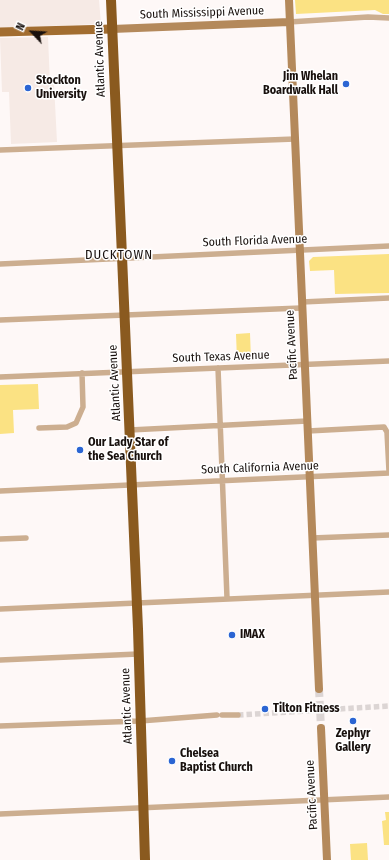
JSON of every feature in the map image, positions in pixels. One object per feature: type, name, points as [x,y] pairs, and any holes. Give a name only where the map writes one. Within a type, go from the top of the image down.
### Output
[{"type":"highway","name":"Atlantic Avenue","points":[[111,0],[130,430],[145,860]]},
{"type":"main road","points":[[0,32],[112,29]]},
{"type":"street","name":"Pacific Avenue","points":[[289,0],[301,305],[305,364],[319,689]]},
{"type":"street","name":"South Mississippi Avenue","points":[[112,29],[289,22],[368,17],[389,18]]},
{"type":"street","points":[[0,150],[295,139]]},
{"type":"street","name":"South Florida Avenue","points":[[0,264],[389,246]]},
{"type":"street","points":[[0,320],[125,315],[301,305],[389,298]]},
{"type":"street","name":"South Texas Avenue","points":[[0,378],[82,373],[389,361]]},
{"type":"street","points":[[218,368],[228,598]]},
{"type":"street","points":[[40,428],[67,427],[76,423],[83,406],[82,373]]},
{"type":"street","points":[[130,430],[307,420]]},
{"type":"street","points":[[308,430],[384,427],[387,432],[389,472]]},
{"type":"street","name":"South California Avenue","points":[[0,492],[132,484],[309,478],[389,472]]},
{"type":"street","points":[[312,538],[389,535]]},
{"type":"street","points":[[0,540],[26,538]]},
{"type":"street","points":[[0,609],[315,594],[389,592]]},
{"type":"street","points":[[0,660],[138,654]]},
{"type":"street","points":[[0,726],[140,721],[238,715]]},
{"type":"street","name":"Pacific Avenue","points":[[321,728],[327,860]]},
{"type":"street","points":[[0,814],[143,809],[389,797]]},
{"type":"shaded area","points":[[0,0],[99,0],[101,24],[0,28]]},
{"type":"shaded area","points":[[295,0],[389,0],[389,14],[383,14],[375,10],[296,14]]},
{"type":"shaded area","name":"Stockton University","points":[[48,37],[50,84],[54,84],[57,142],[11,144],[9,92],[2,92],[0,38]]},
{"type":"shaded area","points":[[389,254],[389,293],[335,294],[334,270],[310,271],[309,261],[313,257]]},
{"type":"shaded area","points":[[250,333],[251,360],[237,360],[236,334]]},
{"type":"shaded area","points":[[38,384],[39,409],[13,410],[14,433],[0,434],[0,385]]},
{"type":"shaded area","points":[[385,812],[389,812],[389,845],[384,845],[382,821],[386,820]]},
{"type":"shaded area","points":[[367,843],[368,860],[351,860],[350,844]]},
{"type":"tunnel","points":[[319,689],[321,728]]},
{"type":"tunnel","points":[[238,715],[389,706]]},
{"type":"place","name":"Jim Whelan Boardwalk Hall","points":[[346,84]]},
{"type":"place","name":"Stockton University","points":[[28,88]]},
{"type":"place","name":"Our Lady Star of the Sea Church","points":[[80,450]]},
{"type":"place","name":"IMAX","points":[[232,635]]},
{"type":"place","name":"Tilton Fitness","points":[[265,709]]},
{"type":"place","name":"Zephyr Gallery","points":[[353,721]]},
{"type":"place","name":"Chelsea Baptist Church","points":[[172,761]]},
{"type":"district","name":"DUCKTOWN","points":[[119,255]]}]
